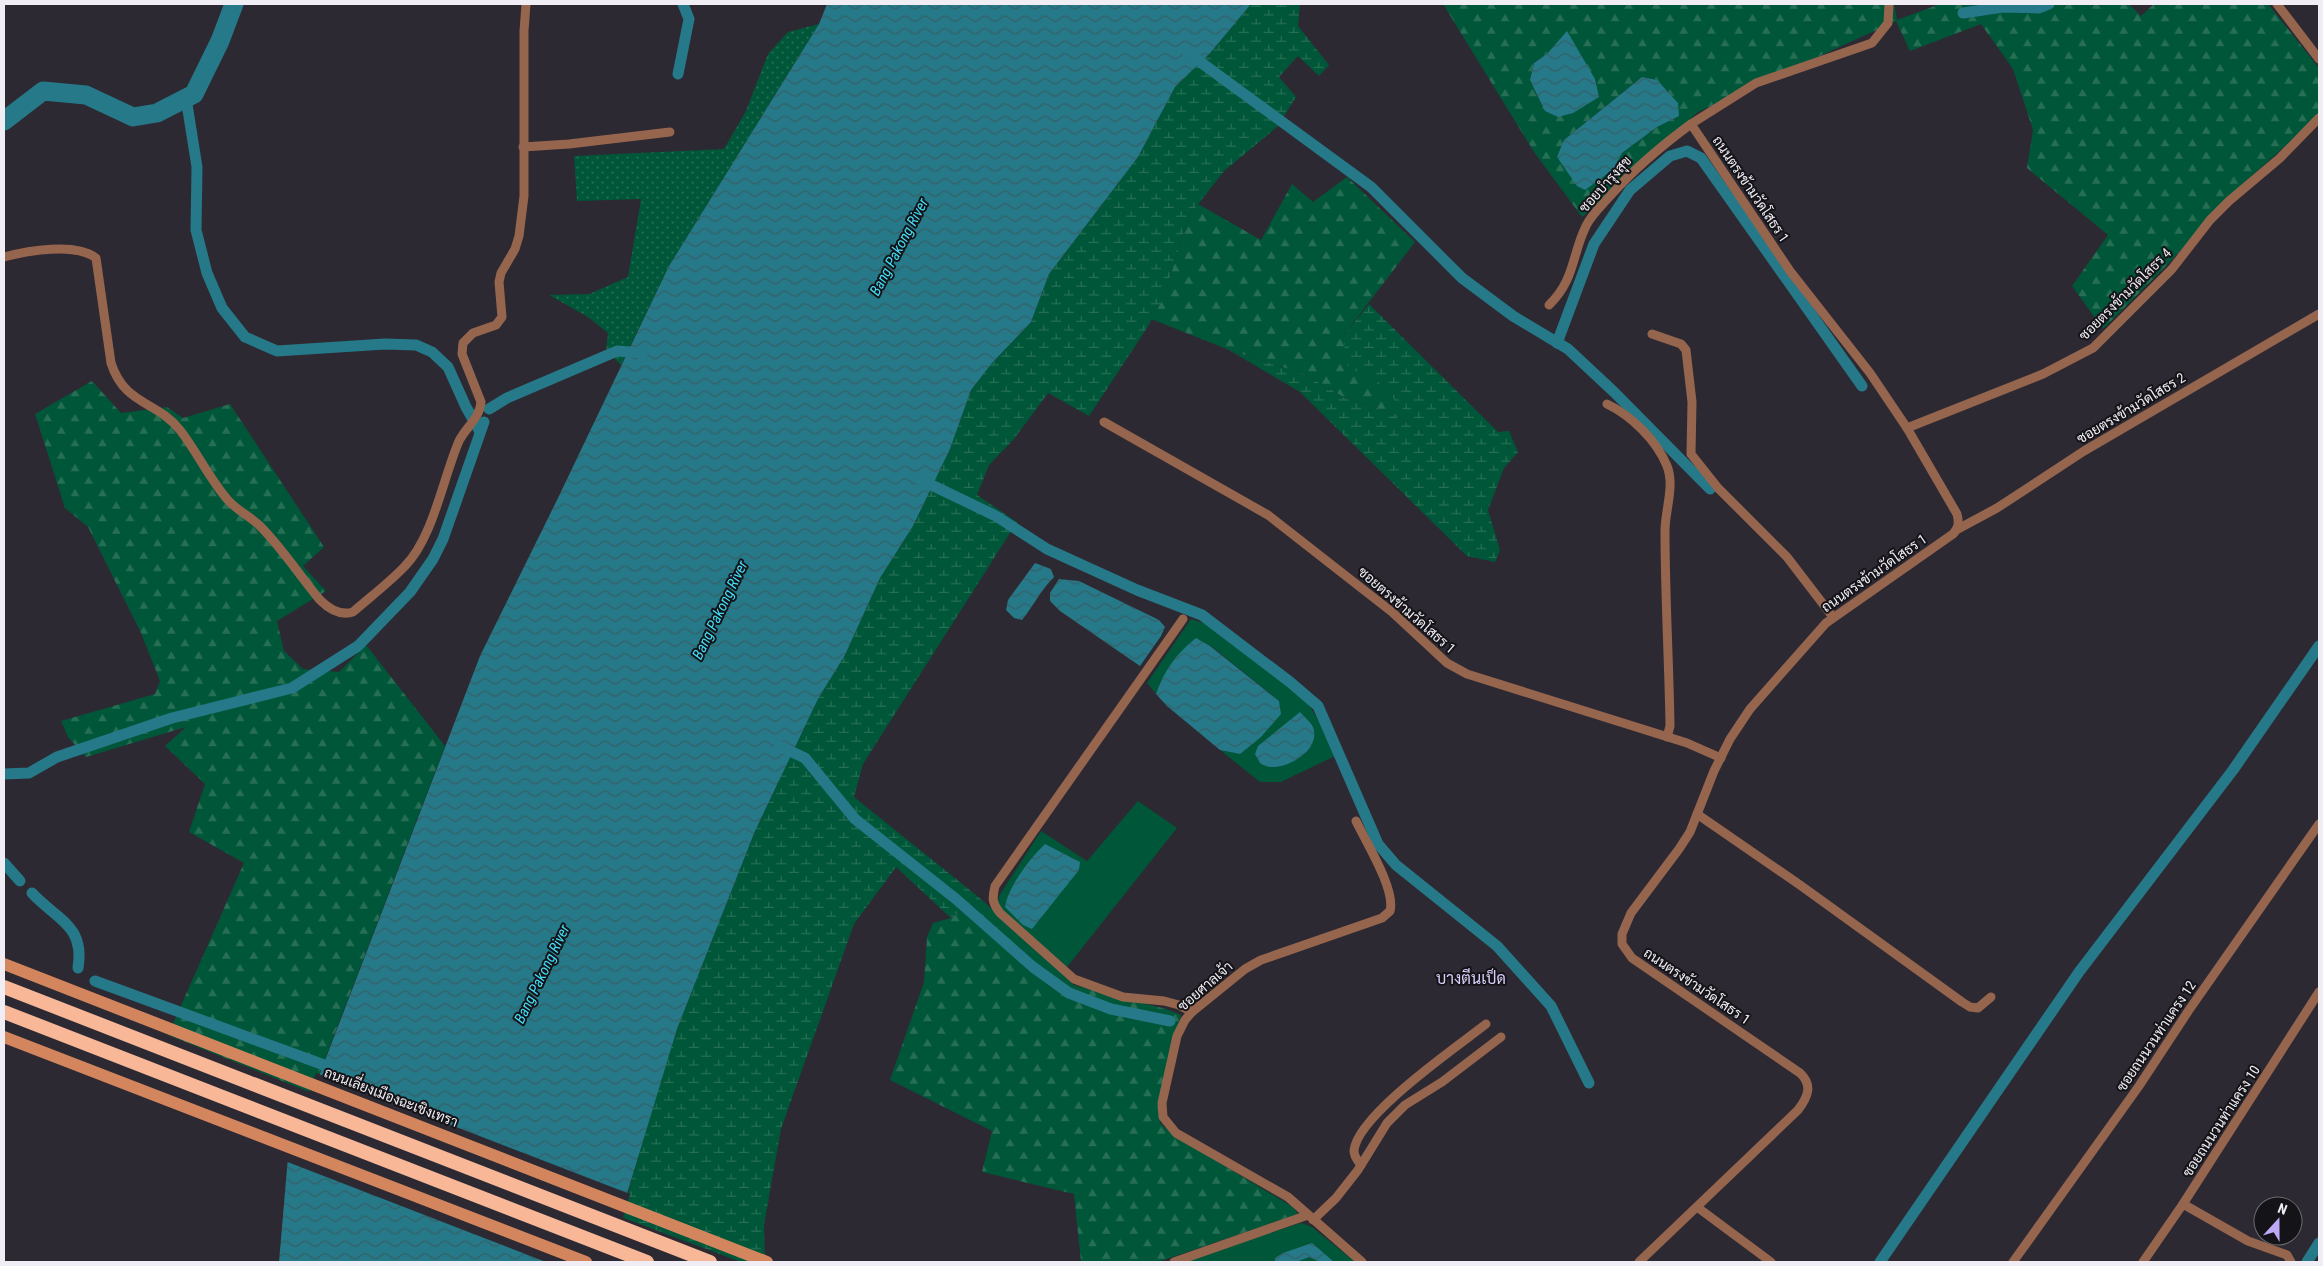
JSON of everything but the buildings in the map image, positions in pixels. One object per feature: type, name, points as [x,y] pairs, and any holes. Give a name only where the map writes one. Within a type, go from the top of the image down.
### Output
[{"type":"highway","points":[[4,987],[710,1262]]},
{"type":"highway","points":[[4,1012],[647,1262]]},
{"type":"main road","name":"ถนนเลี่ยงเมืองฉะเชิงเทรา","points":[[4,964],[767,1262]]},
{"type":"main road","points":[[4,1036],[586,1262]]},
{"type":"street","points":[[4,257],[24,251],[61,249],[83,251],[96,258],[111,363],[115,375],[124,389],[143,404],[167,417],[180,429],[227,499],[260,526],[320,600],[331,610],[348,614],[353,612],[405,566],[414,554],[429,525],[459,441],[476,416],[481,402],[462,354],[463,343],[473,333],[496,325],[502,317],[499,282],[501,272],[515,249],[519,236],[524,196],[524,20],[526,4]]},
{"type":"street","points":[[1690,124],[1756,83],[1872,43],[1888,23],[1889,4]]},
{"type":"street","points":[[2277,4],[2319,59]]},
{"type":"street","name":"ซอยตรงข้ามวัดโสธร 4","points":[[1907,428],[2043,374],[2093,348],[2172,269],[2216,214],[2280,158],[2319,118]]},
{"type":"street","name":"ซอยบำรุงสุข","points":[[1549,305],[1560,295],[1575,262],[1586,225],[1600,207],[1631,172],[1690,124]]},
{"type":"street","name":"ถนนตรงข้ามวัดโสธร 1","points":[[1690,124],[1790,271],[1870,373],[1907,428],[1957,514],[1958,529],[1833,617],[1817,632],[1750,709],[1730,739],[1697,814],[1679,849],[1632,913],[1622,934],[1624,949],[1632,958],[1800,1073],[1807,1080],[1809,1086],[1803,1103],[1798,1110],[1697,1207]]},
{"type":"street","points":[[523,147],[569,144],[670,132]]},
{"type":"street","name":"ซอยตรงข้ามวัดโสธร 2","points":[[1958,529],[1998,508],[2084,451],[2319,314]]},
{"type":"street","points":[[1652,334],[1681,344],[1686,350],[1692,402],[1691,454],[1718,488],[1787,557],[1833,617]]},
{"type":"street","points":[[1607,404],[1617,409],[1651,439],[1667,466],[1670,479],[1665,529],[1670,726],[1668,737]]},
{"type":"street","name":"ซอยตรงข้ามวัดโสธร 1","points":[[1104,422],[1268,515],[1392,612],[1447,663],[1467,674],[1668,737],[1721,758]]},
{"type":"street","points":[[1183,619],[996,886],[992,897],[994,905],[1000,913],[1074,979],[1123,998],[1164,1001],[1179,1005],[1192,1012]]},
{"type":"street","points":[[1697,814],[1970,1007],[1978,1008],[1991,997]]},
{"type":"street","name":"ซอยศาลเจ้า","points":[[1356,821],[1386,884],[1392,904],[1390,912],[1382,918],[1289,949],[1252,965],[1192,1012],[1181,1026],[1162,1103],[1166,1123],[1182,1137],[1288,1197],[1362,1262]]},
{"type":"street","name":"ซอยถนนวนท่าแครง 12","points":[[2013,1262],[2134,1094],[2195,1001],[2319,824]]},
{"type":"street","name":"ซอยถนนวนท่าแครง 10","points":[[2143,1262],[2183,1204],[2319,992]]},
{"type":"street","points":[[1361,1165],[1355,1158],[1354,1150],[1362,1134],[1392,1096],[1486,1024]]},
{"type":"street","points":[[1174,1262],[1311,1217],[1336,1198],[1361,1165],[1387,1123],[1405,1105],[1442,1082],[1501,1037]]},
{"type":"street","points":[[2183,1204],[2248,1241],[2287,1255],[2291,1262]]},
{"type":"street","points":[[1639,1262],[1697,1207],[1771,1262]]},
{"type":"green space","points":[[1251,4],[1300,4],[1298,26],[1329,65],[1319,76],[1298,56],[1279,77],[1296,97],[1277,127],[1224,171],[1189,216],[1163,299],[1147,328],[1089,416],[1048,393],[1014,439],[989,465],[977,495],[1017,522],[863,764],[854,797],[981,899],[951,918],[896,867],[854,924],[781,1129],[764,1225],[765,1262],[741,1262],[621,1217],[677,1029],[755,831],[818,699],[845,655],[880,578],[913,526],[950,449],[971,390],[992,363],[1031,322],[1049,274],[1138,157],[1175,87],[1211,52]]},
{"type":"green space","points":[[1443,4],[1894,4],[1897,20],[1940,4],[2129,4],[2141,16],[2154,4],[2268,4],[2319,68],[2319,116],[2238,188],[2168,264],[2103,329],[2072,286],[2108,235],[2027,168],[2033,130],[2013,69],[1981,24],[1910,51],[1896,21],[1698,112],[1582,217],[1534,152]],"holes":[[[1567,32],[1530,80],[1534,63],[1547,54]],[[1642,77],[1657,80],[1679,116],[1657,127],[1622,153],[1564,140]]]},
{"type":"green space","points":[[819,24],[669,266],[621,365],[606,350],[608,333],[588,317],[549,295],[589,294],[628,277],[641,199],[577,201],[574,156],[724,149],[746,111],[768,54],[788,32]]},
{"type":"green space","points":[[1347,177],[1415,242],[1343,336],[1374,377],[1425,433],[1381,409],[1345,398],[1304,374],[1229,350],[1151,319],[1163,299],[1189,216],[1198,204],[1261,240],[1292,184],[1313,202]]},
{"type":"green space","points":[[1369,304],[1498,432],[1509,431],[1518,452],[1504,468],[1488,510],[1500,550],[1495,562],[1467,556],[1300,392],[1229,350],[1304,374],[1345,398],[1381,409],[1423,432],[1374,377],[1348,369],[1343,336]]},
{"type":"green space","points":[[92,381],[121,413],[167,407],[183,418],[230,404],[324,547],[303,566],[326,591],[277,621],[284,651],[303,669],[339,672],[366,645],[445,746],[312,1093],[168,1035],[244,863],[189,832],[205,784],[165,746],[186,727],[86,757],[68,737],[61,721],[155,694],[160,681],[141,633],[88,527],[65,508],[35,414]]},
{"type":"green space","points":[[1191,619],[1209,625],[1306,700],[1325,731],[1335,756],[1281,782],[1260,782],[1220,750],[1240,754],[1279,701],[1211,646],[1196,639],[1160,683],[1156,694],[1147,683]]},
{"type":"green space","points":[[1138,801],[1177,828],[1067,967],[1005,913],[998,904],[999,896],[1041,831],[1087,861]]},
{"type":"green space","points":[[981,899],[1074,985],[1166,1009],[1181,1015],[1162,1085],[1160,1123],[1173,1135],[1293,1207],[1298,1214],[1158,1262],[1081,1262],[1074,1194],[982,1172],[992,1131],[890,1080],[924,982],[927,937],[933,923],[951,918]]},
{"type":"green space","points":[[1301,1223],[1312,1227],[1355,1262],[1176,1262]]},
{"type":"water","name":"Bang Pakong River","points":[[827,4],[1251,4],[1211,52],[1175,87],[1138,157],[1049,274],[1031,322],[992,363],[971,390],[950,449],[913,526],[880,578],[845,655],[818,699],[755,831],[677,1029],[616,1230],[616,1262],[279,1262],[288,1157],[480,656],[669,266],[819,24]]},
{"type":"water","points":[[1567,31],[1595,79],[1599,97],[1573,113],[1558,117],[1545,111],[1530,80],[1534,63],[1547,54]]},
{"type":"water","points":[[1642,77],[1657,80],[1678,103],[1679,116],[1657,127],[1622,153],[1614,169],[1585,190],[1577,186],[1557,157],[1564,140]]},
{"type":"water","points":[[1035,563],[1051,569],[1054,577],[1022,620],[1014,618],[1006,610],[1008,600]]},
{"type":"water","points":[[1059,579],[1079,581],[1159,620],[1165,627],[1140,666],[1060,611],[1050,601],[1050,593]]},
{"type":"water","points":[[1196,638],[1210,646],[1279,701],[1281,714],[1261,737],[1240,754],[1220,750],[1167,706],[1156,694],[1163,677],[1172,663]]},
{"type":"water","points":[[1300,712],[1313,727],[1314,735],[1308,750],[1295,761],[1287,764],[1271,767],[1260,763],[1255,754],[1258,746]]},
{"type":"water","points":[[1045,844],[1080,862],[1079,870],[1032,929],[1023,925],[1005,907],[1010,891],[1020,873]]},
{"type":"water","points":[[1312,1243],[1334,1262],[1320,1262],[1309,1257],[1296,1262],[1275,1262],[1275,1258],[1283,1253]]},
{"type":"pier","points":[[316,1073],[630,1194],[619,1231],[618,1262],[546,1262],[285,1161]]},
{"type":"waterway","points":[[4,121],[43,91],[86,95],[133,117],[157,113],[194,94],[220,41],[234,4]]},
{"type":"waterway","points":[[678,74],[689,19],[683,4]]},
{"type":"waterway","points":[[1963,13],[2003,7],[2039,8],[2049,4]]},
{"type":"waterway","points":[[1188,53],[1371,187],[1462,278],[1513,316],[1568,349],[1614,392],[1710,489]]},
{"type":"waterway","points":[[186,98],[197,167],[196,230],[207,273],[222,308],[245,337],[277,351],[385,344],[416,345],[432,352],[448,367],[466,407],[479,430]]},
{"type":"waterway","points":[[1557,343],[1594,244],[1630,190],[1670,156],[1687,151],[1701,158],[1862,386]]},
{"type":"waterway","points":[[489,409],[507,398],[617,351],[642,353]]},
{"type":"waterway","points":[[4,774],[29,773],[57,757],[172,718],[292,688],[358,646],[410,592],[433,559],[443,539],[484,422]]},
{"type":"waterway","points":[[919,479],[996,516],[1047,549],[1137,590],[1202,615],[1290,682],[1318,706],[1378,844],[1396,865],[1497,946],[1551,1006],[1589,1083]]},
{"type":"waterway","points":[[1880,1262],[2079,972],[2233,770],[2319,646]]},
{"type":"waterway","points":[[779,746],[805,758],[855,819],[956,899],[1033,967],[1069,993],[1111,1009],[1170,1021]]},
{"type":"waterway","points":[[4,863],[20,881]]},
{"type":"waterway","points":[[32,893],[67,924],[73,932],[79,954],[78,968]]},
{"type":"waterway","points":[[95,981],[335,1069]]},
{"type":"waterway","points":[[2307,1262],[2319,1243]]},
{"type":"district","name":"บางตีนเป็ด","points":[[1471,978]]}]
